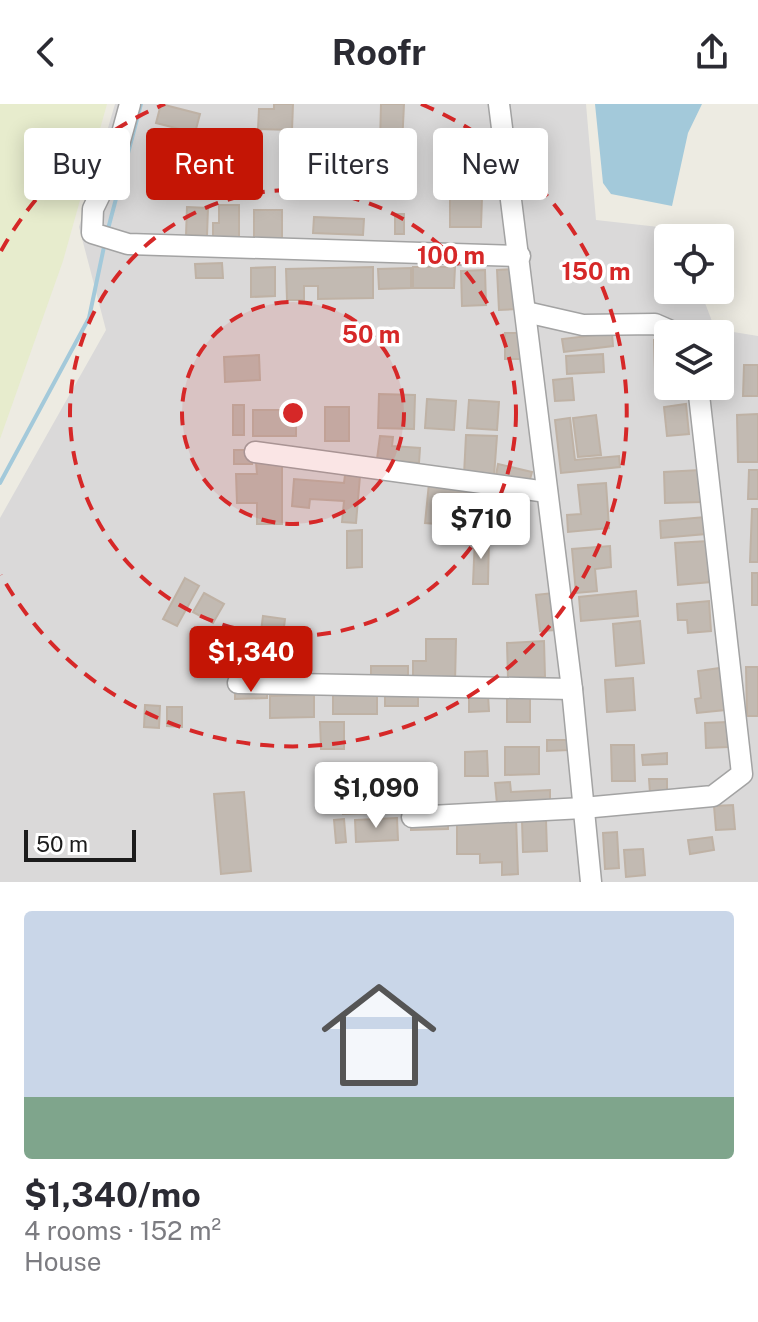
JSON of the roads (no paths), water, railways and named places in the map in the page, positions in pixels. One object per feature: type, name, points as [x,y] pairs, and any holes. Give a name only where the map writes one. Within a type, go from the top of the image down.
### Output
[{"type":"street","points":[[130,104],[112,170],[93,209],[92,233],[128,244],[520,256]]},
{"type":"street","points":[[499,104],[572,689],[591,882]]},
{"type":"street","points":[[526,312],[583,325],[654,324]]},
{"type":"street","points":[[412,817],[583,808],[713,796],[742,774],[700,400]]},
{"type":"street","points":[[255,452],[547,492]]},
{"type":"street","points":[[238,683],[572,689]]},
{"type":"water","points":[[595,104],[702,104],[688,133],[672,206],[611,194],[603,183]]},
{"type":"waterway","points":[[108,229],[141,104]]},
{"type":"waterway","points":[[0,483],[89,318],[105,242]]}]
